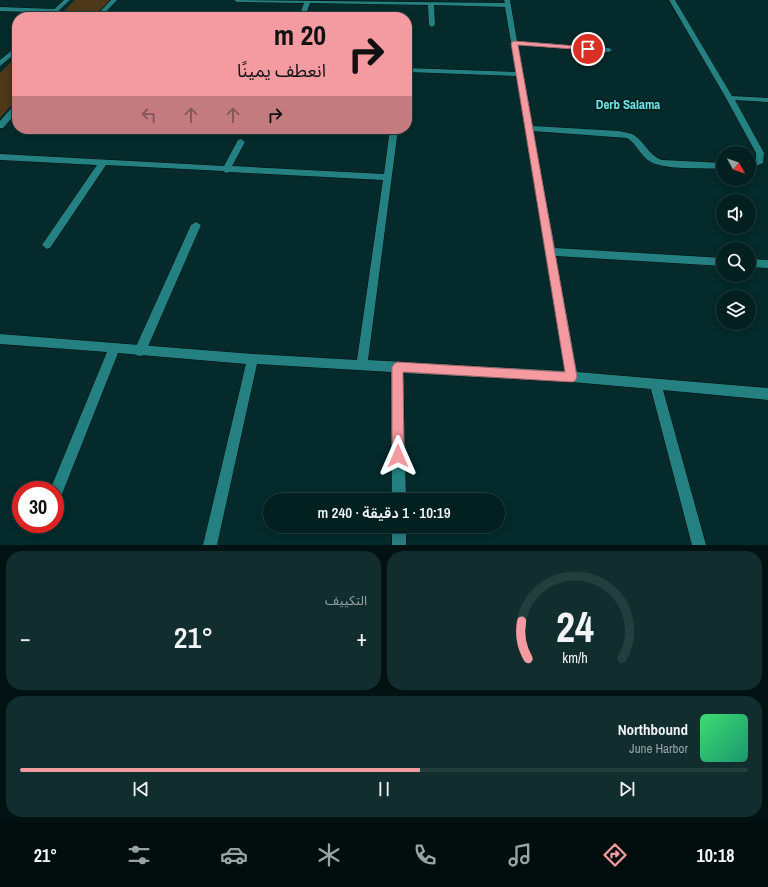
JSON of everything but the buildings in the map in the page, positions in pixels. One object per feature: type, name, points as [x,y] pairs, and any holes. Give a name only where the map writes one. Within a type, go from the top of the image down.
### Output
[{"type":"street","points":[[0,9],[55,11],[67,0]]},
{"type":"street","points":[[103,12],[114,0]]},
{"type":"street","points":[[237,0],[507,3],[572,377]]},
{"type":"street","points":[[672,0],[730,98],[760,153],[760,161],[756,163]]},
{"type":"street","points":[[304,12],[307,1]]},
{"type":"street","points":[[432,3],[432,24]]},
{"type":"street","points":[[514,43],[609,50]]},
{"type":"street","points":[[0,64],[12,53]]},
{"type":"street","points":[[412,70],[519,74]]},
{"type":"street","points":[[730,98],[768,100]]},
{"type":"street","points":[[0,126],[12,113]]},
{"type":"street","points":[[529,128],[619,134],[634,139],[646,154],[653,160],[661,163],[716,166]]},
{"type":"street","points":[[362,365],[393,134]]},
{"type":"street","points":[[226,170],[240,142]]},
{"type":"street","points":[[0,157],[226,170],[387,177]]},
{"type":"street","points":[[48,245],[103,163]]},
{"type":"street","points":[[140,351],[196,226]]},
{"type":"street","points":[[550,252],[716,262]]},
{"type":"street","points":[[756,263],[768,264]]},
{"type":"street","points":[[0,339],[253,359],[572,377],[768,394]]},
{"type":"street","points":[[60,481],[114,349]]},
{"type":"street","points":[[210,545],[253,359]]},
{"type":"street","points":[[397,367],[399,493]]},
{"type":"street","points":[[655,384],[700,545]]},
{"type":"street","points":[[399,533],[399,545]]},
{"type":"shaded area","points":[[75,0],[110,0],[99,12],[63,12]]},
{"type":"shaded area","points":[[12,61],[12,105],[0,118],[0,73]]},
{"type":"district","name":"Derb Salama","points":[[628,104]]},
{"type":"route","points":[[398,456],[397,367],[572,377],[514,43],[588,49]]}]
